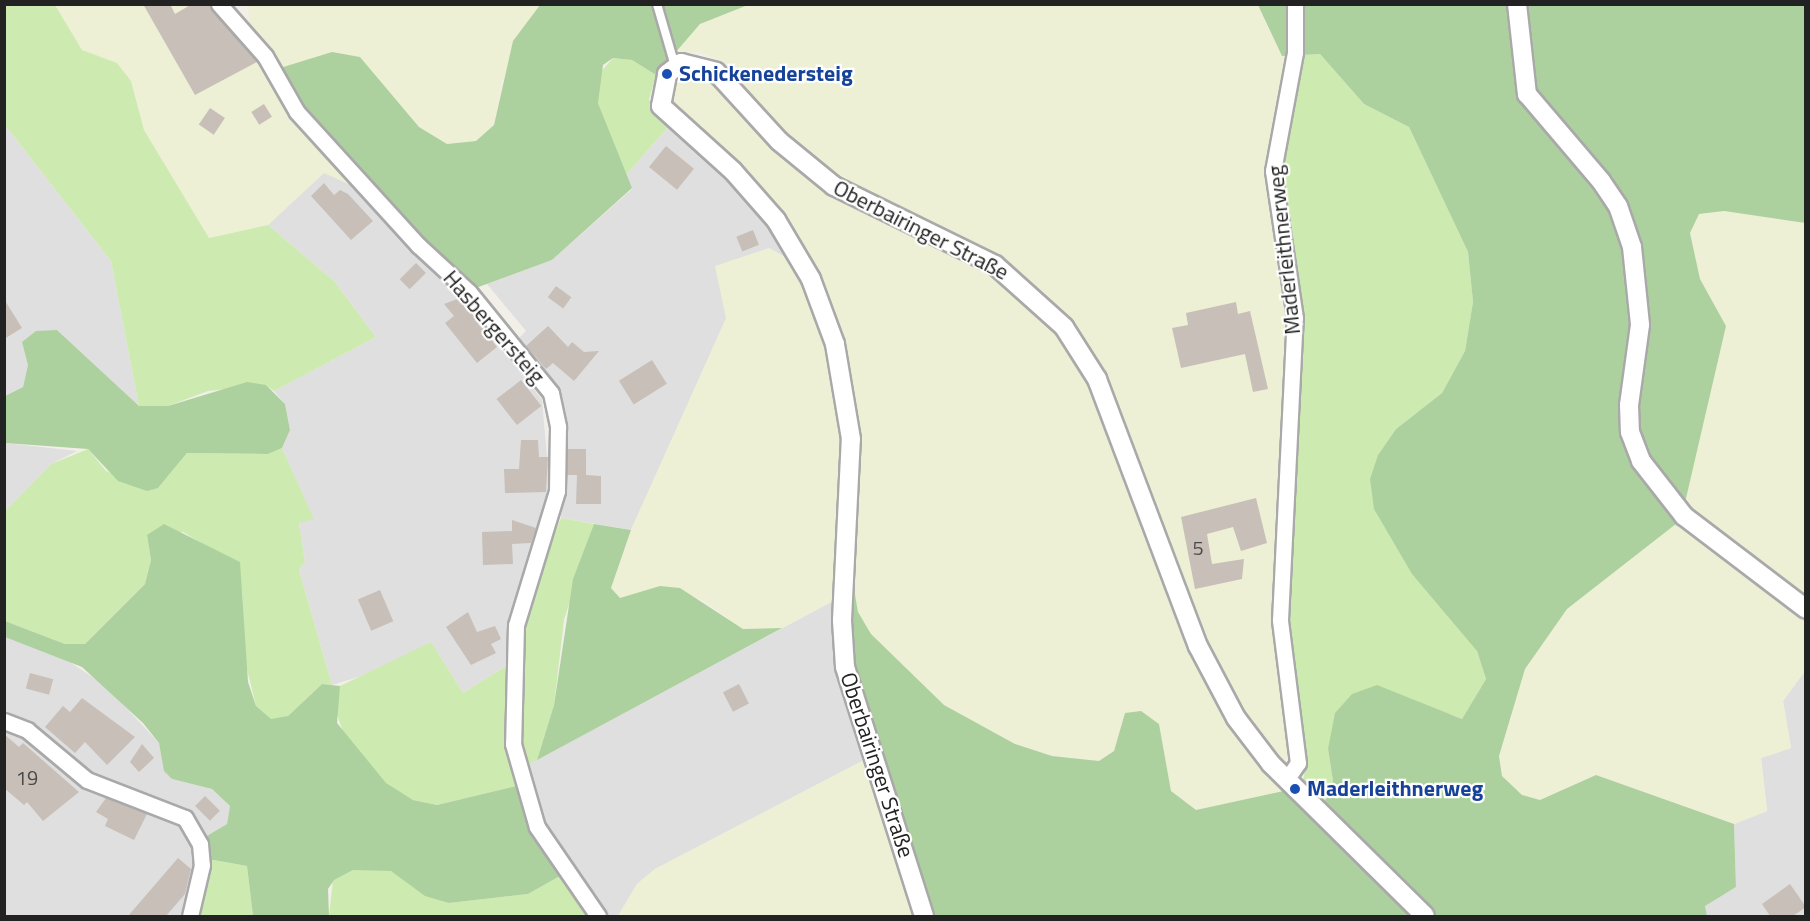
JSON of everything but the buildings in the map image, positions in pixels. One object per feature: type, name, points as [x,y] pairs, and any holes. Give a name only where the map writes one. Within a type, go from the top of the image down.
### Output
[{"type":"street","name":"Hasbergersteig","points":[[219,4],[265,56],[297,112],[418,245],[469,292],[551,393],[558,427],[557,491],[516,625],[513,744],[537,827],[598,916]]},
{"type":"street","name":"Maderleithnerweg","points":[[1286,780],[1298,763],[1280,620],[1294,318],[1273,171],[1295,52],[1295,4]]},
{"type":"street","points":[[1517,4],[1527,94],[1606,190],[1632,247],[1640,325],[1629,405],[1630,432],[1641,461],[1684,516],[1806,609]]},
{"type":"street","name":"Oberbairinger Straße","points":[[924,916],[845,667],[842,620],[851,439],[835,344],[811,279],[776,220],[733,171],[661,106],[662,86],[675,66],[689,62],[716,72],[807,166],[864,203],[995,265],[1064,327],[1097,379],[1198,646],[1236,718],[1286,780],[1425,916]]},
{"type":"street","points":[[4,721],[27,730],[87,780],[185,818],[197,836],[202,865],[190,916]]},
{"type":"lane","points":[[657,4],[675,66]]},
{"type":"shaded area","points":[[5,125],[111,261],[139,406],[57,330],[28,365],[23,387],[5,396]]},
{"type":"shaded area","points":[[668,127],[721,170],[768,221],[793,261],[716,266],[727,318],[631,530],[561,518],[565,435],[559,393],[517,340],[526,331],[487,284],[552,260],[632,189],[626,175]]},
{"type":"shaded area","points":[[324,172],[355,187],[463,293],[542,400],[550,491],[508,637],[506,666],[463,693],[431,642],[375,672],[332,685],[299,570],[305,562],[299,523],[313,518],[282,448],[290,430],[285,404],[274,391],[376,337],[334,281],[268,225]]},
{"type":"shaded area","points":[[5,443],[77,451],[51,464],[5,511]]},
{"type":"shaded area","points":[[837,599],[840,677],[866,759],[655,869],[637,884],[618,916],[603,916],[546,833],[521,768]]},
{"type":"shaded area","points":[[5,637],[57,654],[105,685],[159,743],[172,779],[212,789],[230,806],[227,824],[205,837],[189,815],[93,778],[5,717]]},
{"type":"shaded area","points":[[1805,671],[1805,916],[1707,916],[1704,906],[1736,887],[1734,824],[1767,811],[1761,758],[1791,748],[1783,701]]},
{"type":"shaded area","points":[[4,728],[183,825],[191,838],[195,880],[182,916],[5,916]]},
{"type":"green space","points":[[5,5],[55,5],[82,50],[117,63],[131,81],[144,130],[209,238],[268,225],[334,281],[376,337],[274,391],[266,385],[208,391],[168,406],[139,406],[111,261],[5,125]]},
{"type":"green space","points":[[55,5],[213,5],[260,57],[286,111],[355,187],[324,173],[268,225],[209,239],[144,130],[131,81],[117,63],[82,50]]},
{"type":"green space","points":[[248,5],[540,5],[502,81],[494,125],[476,141],[447,144],[419,127],[360,57],[280,68],[250,32]]},
{"type":"green space","points":[[540,5],[748,5],[700,24],[656,75],[632,60],[613,58],[603,65],[598,103],[632,188],[552,260],[473,289],[302,109],[280,68],[332,52],[360,57],[419,127],[447,144],[476,141],[494,125],[513,41]]},
{"type":"green space","points":[[748,5],[1258,5],[1281,55],[1289,55],[1268,158],[1288,311],[1291,753],[1286,759],[1279,762],[1245,720],[1197,627],[1112,395],[1062,313],[1029,279],[987,253],[813,164],[715,58],[698,52],[674,54],[678,43],[700,24]]},
{"type":"green space","points":[[1258,5],[1805,5],[1805,223],[1724,211],[1699,214],[1690,233],[1700,279],[1726,326],[1681,520],[1567,609],[1525,669],[1499,756],[1502,776],[1522,795],[1540,800],[1596,775],[1734,824],[1736,887],[1705,906],[1707,916],[931,916],[850,657],[851,571],[858,612],[871,634],[944,705],[1015,744],[1052,756],[1099,761],[1114,751],[1125,713],[1141,711],[1159,724],[1171,791],[1196,810],[1288,790],[1323,806],[1333,781],[1328,749],[1335,713],[1352,694],[1377,685],[1462,719],[1486,679],[1477,651],[1412,574],[1374,509],[1370,479],[1378,455],[1396,429],[1442,393],[1465,351],[1473,302],[1468,252],[1409,127],[1364,104],[1320,54],[1282,56]]},
{"type":"green space","points":[[1320,54],[1364,104],[1409,127],[1468,252],[1473,302],[1465,351],[1442,393],[1396,429],[1378,455],[1458,625],[1477,651],[1486,679],[1462,719],[1450,714],[1328,749],[1333,781],[1323,806],[1302,786],[1306,764],[1285,620],[1299,336],[1279,150],[1298,55]]},
{"type":"green space","points":[[613,58],[632,60],[656,75],[649,100],[668,127],[626,175],[598,103],[598,75]]},
{"type":"green space","points":[[696,73],[715,81],[777,148],[999,276],[1059,329],[1085,369],[1196,658],[1288,790],[1196,810],[1171,791],[1159,724],[1125,713],[1114,751],[1099,761],[1053,756],[1015,744],[944,705],[871,634],[858,612],[851,571],[857,454],[854,390],[841,334],[818,278],[676,114],[669,100],[672,86],[681,75]]},
{"type":"green space","points":[[1724,211],[1805,223],[1805,603],[1683,507],[1726,326],[1700,279],[1690,233],[1699,214]]},
{"type":"green space","points":[[769,248],[793,261],[830,344],[844,460],[837,599],[782,628],[743,629],[701,599],[638,594],[620,598],[611,589],[631,530],[726,318],[715,266]]},
{"type":"green space","points":[[57,330],[139,406],[168,406],[247,382],[266,385],[285,404],[290,430],[282,448],[268,454],[187,453],[158,488],[147,491],[118,481],[88,449],[5,443],[5,396],[23,387],[28,365],[22,342],[36,331]]},
{"type":"green space","points":[[282,448],[314,519],[299,523],[305,562],[299,570],[332,685],[322,684],[288,716],[271,720],[256,706],[245,661],[242,590],[210,548],[183,532],[147,535],[151,560],[145,584],[85,644],[65,644],[5,621],[5,511],[51,464],[88,449],[106,471],[158,488],[187,453],[268,454]]},
{"type":"green space","points":[[561,518],[594,524],[564,620],[554,705],[537,760],[521,768],[518,645],[531,593]]},
{"type":"green space","points":[[1681,520],[1805,616],[1805,671],[1783,701],[1791,748],[1761,758],[1767,811],[1734,824],[1596,775],[1540,800],[1521,795],[1502,776],[1499,756],[1525,669],[1567,609]]},
{"type":"green space","points":[[164,524],[240,562],[248,682],[256,706],[271,719],[288,716],[322,684],[340,686],[337,723],[386,783],[413,800],[437,805],[516,786],[560,876],[528,894],[449,903],[425,896],[391,871],[353,870],[334,880],[328,889],[329,916],[253,916],[247,866],[208,859],[205,837],[227,824],[230,806],[212,789],[172,779],[164,771],[159,743],[143,723],[82,667],[5,637],[5,621],[65,644],[85,644],[145,584],[151,560],[147,535]]},
{"type":"green space","points":[[594,524],[631,530],[611,588],[620,598],[660,586],[680,588],[743,629],[782,628],[537,760],[554,705],[573,579]]},
{"type":"green space","points":[[431,642],[463,693],[506,666],[510,759],[516,786],[437,805],[413,800],[386,784],[346,740],[335,709],[340,686]]},
{"type":"green space","points":[[866,759],[917,916],[618,916],[637,884],[655,869]]},
{"type":"green space","points":[[208,859],[247,866],[253,916],[198,916]]},
{"type":"green space","points":[[375,868],[391,871],[449,903],[528,894],[560,876],[592,916],[329,916],[333,880],[353,870]]},
{"type":"place","name":"Schickenedersteig","points":[[667,74]]},
{"type":"place","name":"Maderleithnerweg","points":[[1295,789]]}]
